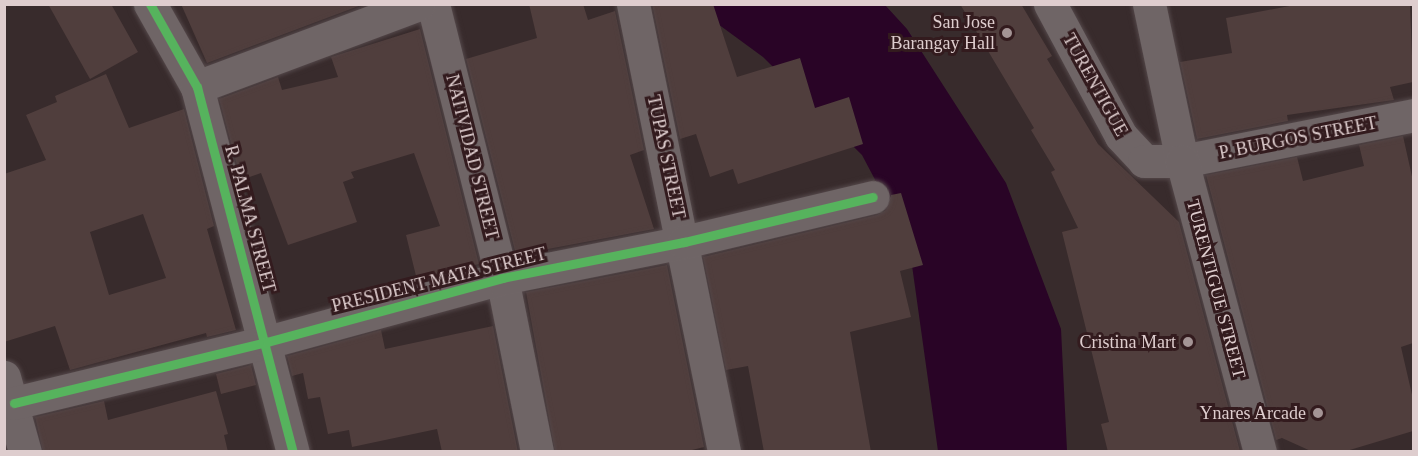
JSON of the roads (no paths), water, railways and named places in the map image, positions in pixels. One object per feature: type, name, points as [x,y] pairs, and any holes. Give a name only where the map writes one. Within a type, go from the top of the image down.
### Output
[{"type":"street","name":"R. PALMA STREET","points":[[150,4],[197,87],[267,342],[293,452]]},
{"type":"street","points":[[197,87],[419,4]]},
{"type":"street","name":"NATIVIDAD STREET","points":[[433,4],[502,278],[537,452]]},
{"type":"street","name":"TUPAS STREET","points":[[633,4],[684,242],[724,452]]},
{"type":"street","name":"TURENTIGUE","points":[[1050,4],[1121,136],[1144,161],[1182,160]]},
{"type":"street","name":"TURENTIGUE STREET","points":[[1149,4],[1182,160],[1260,452]]},
{"type":"street","name":"P. BURGOS STREET","points":[[1182,160],[1413,115]]},
{"type":"street","name":"PRESIDENT MATA STREET","points":[[9,390],[267,342],[502,278],[684,242],[873,197]]},
{"type":"street","points":[[9,390],[25,452]]},
{"type":"place","name":"San Jose Barangay Hall","points":[[1007,33]]},
{"type":"place","name":"Cristina Mart","points":[[1188,342]]},
{"type":"place","name":"Ynares Arcade","points":[[1318,413]]}]
